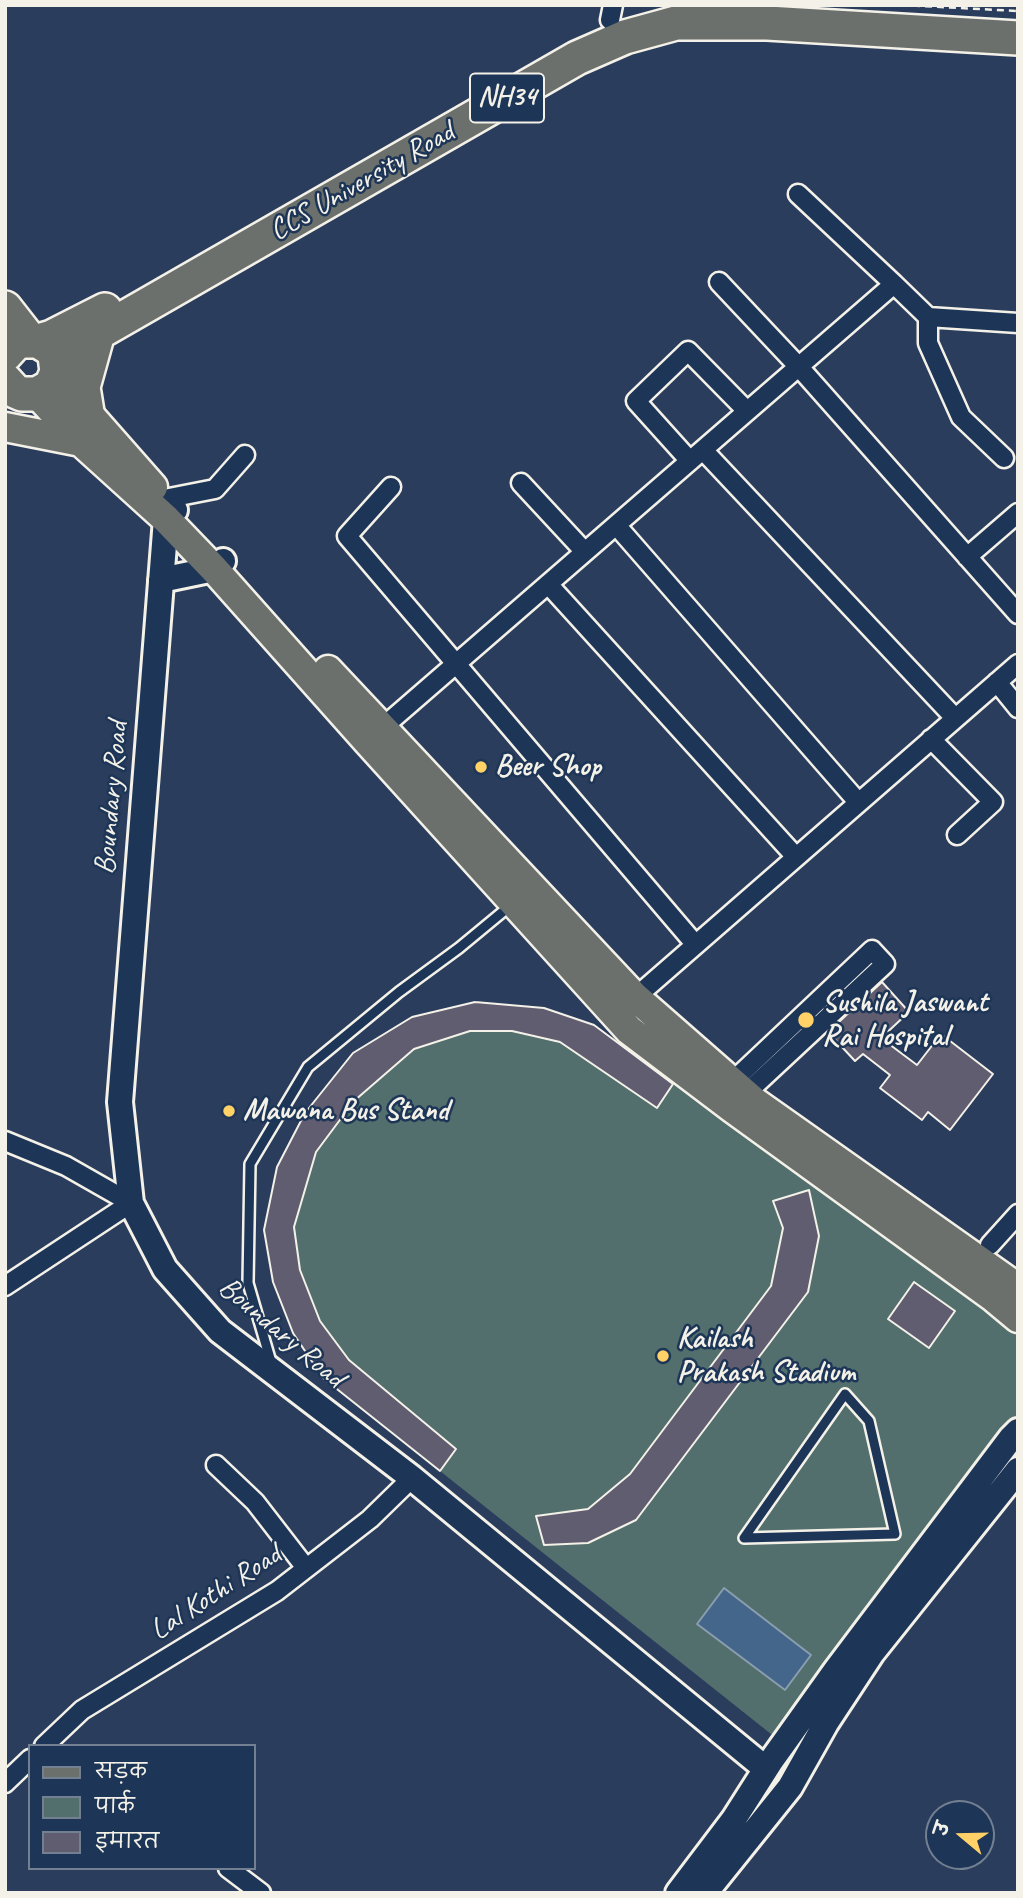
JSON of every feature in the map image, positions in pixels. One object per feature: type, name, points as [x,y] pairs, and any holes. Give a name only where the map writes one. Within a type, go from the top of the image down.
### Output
[{"type":"highway","name":"CCS University Road","points":[[408,145],[611,12],[661,5]]},
{"type":"highway","name":"CCS University Road","points":[[710,5],[1018,38]]},
{"type":"highway","name":"CCS University Road","points":[[28,387],[92,337],[225,250],[408,145],[577,58],[625,37],[676,23],[784,13],[1018,23]]},
{"type":"highway","name":"CCS University Road","points":[[24,345],[52,337],[225,250]]},
{"type":"highway","points":[[5,308],[24,345],[51,349],[55,356],[28,387]]},
{"type":"highway","points":[[84,427],[83,387],[98,333]]},
{"type":"main road","points":[[28,387],[84,427],[168,509],[626,1006],[736,1095],[756,1103],[919,1231],[1018,1318]]},
{"type":"main road","points":[[5,426],[84,427]]},
{"type":"main road","points":[[919,1231],[1008,1280],[1018,1290]]},
{"type":"street","points":[[798,194],[928,317],[1018,323]]},
{"type":"street","points":[[719,282],[799,367],[1018,614]]},
{"type":"street","points":[[375,734],[894,284]]},
{"type":"street","points":[[928,317],[928,343],[961,417],[1004,458]]},
{"type":"street","points":[[747,411],[688,351],[636,401],[696,455],[955,718]]},
{"type":"street","points":[[168,509],[215,489],[245,455]]},
{"type":"street","points":[[521,483],[585,552]]},
{"type":"street","points":[[391,487],[347,536],[695,944]]},
{"type":"street","name":"Boundary Road","points":[[168,509],[120,1102],[131,1203],[165,1269],[220,1331],[412,1478],[766,1769]]},
{"type":"street","points":[[967,557],[1018,513]]},
{"type":"street","points":[[616,526],[858,802]]},
{"type":"street","points":[[161,580],[219,565]]},
{"type":"street","points":[[548,584],[796,856]]},
{"type":"street","points":[[626,1006],[1018,664]]},
{"type":"street","points":[[997,682],[1018,708]]},
{"type":"street","points":[[931,739],[993,802],[957,835]]},
{"type":"street","points":[[872,950],[885,964],[736,1095],[872,950]]},
{"type":"street","points":[[5,1141],[65,1166],[131,1203],[5,1286]]},
{"type":"street","points":[[990,1245],[1018,1214]]},
{"type":"street","points":[[678,1893],[734,1819],[835,1670],[1018,1431]]},
{"type":"street","points":[[216,1465],[256,1502],[306,1568]]},
{"type":"street","points":[[705,1893],[790,1787],[826,1723],[872,1653],[1018,1470]]},
{"type":"street","name":"Lal Kothi Road","points":[[54,1743],[82,1710],[277,1591],[370,1519],[412,1478]]},
{"type":"street","points":[[5,1783],[28,1761]]},
{"type":"street","points":[[231,1870],[261,1893]]},
{"type":"lane","points":[[275,1373],[248,1283],[250,1164],[308,1067],[523,895]]},
{"type":"lane","points":[[845,1394],[869,1421],[895,1534],[868,1535],[744,1538],[845,1394]]},
{"type":"path","points":[[901,5],[1018,11]]},
{"type":"green space","name":"Kailash Prakash Stadium","points":[[475,1002],[544,1008],[594,1025],[1018,1330],[1018,1415],[776,1738],[323,1378],[293,1333],[273,1282],[264,1230],[277,1167],[305,1113],[353,1053],[412,1017]]},
{"type":"water","points":[[724,1588],[811,1655],[785,1690],[697,1624]]},
{"type":"building","points":[[882,982],[909,1012],[881,1038],[917,1065],[941,1034],[993,1074],[950,1130],[928,1112],[922,1120],[880,1088],[890,1075],[863,1054],[855,1061],[828,1032]]},
{"type":"building","points":[[475,1002],[544,1008],[594,1025],[673,1084],[657,1108],[560,1042],[512,1031],[470,1031],[414,1049],[354,1101],[316,1152],[294,1227],[300,1270],[320,1321],[349,1360],[456,1449],[440,1471],[323,1378],[293,1333],[273,1282],[264,1230],[277,1167],[305,1113],[353,1053],[412,1017]]},
{"type":"building","points":[[809,1190],[819,1236],[808,1292],[636,1520],[588,1543],[544,1545],[536,1516],[588,1509],[630,1474],[771,1286],[783,1228],[773,1201]]},
{"type":"building","points":[[914,1282],[955,1311],[929,1348],[888,1319]]},
{"type":"place","name":"Beer Shop","points":[[481,767]]},
{"type":"place","name":"Sushila Jaswant Rai Hospital","points":[[806,1020]]},
{"type":"place","name":"Mawana Bus Stand","points":[[229,1111]]},
{"type":"place","name":"Kailash Prakash Stadium","points":[[663,1356]]}]
